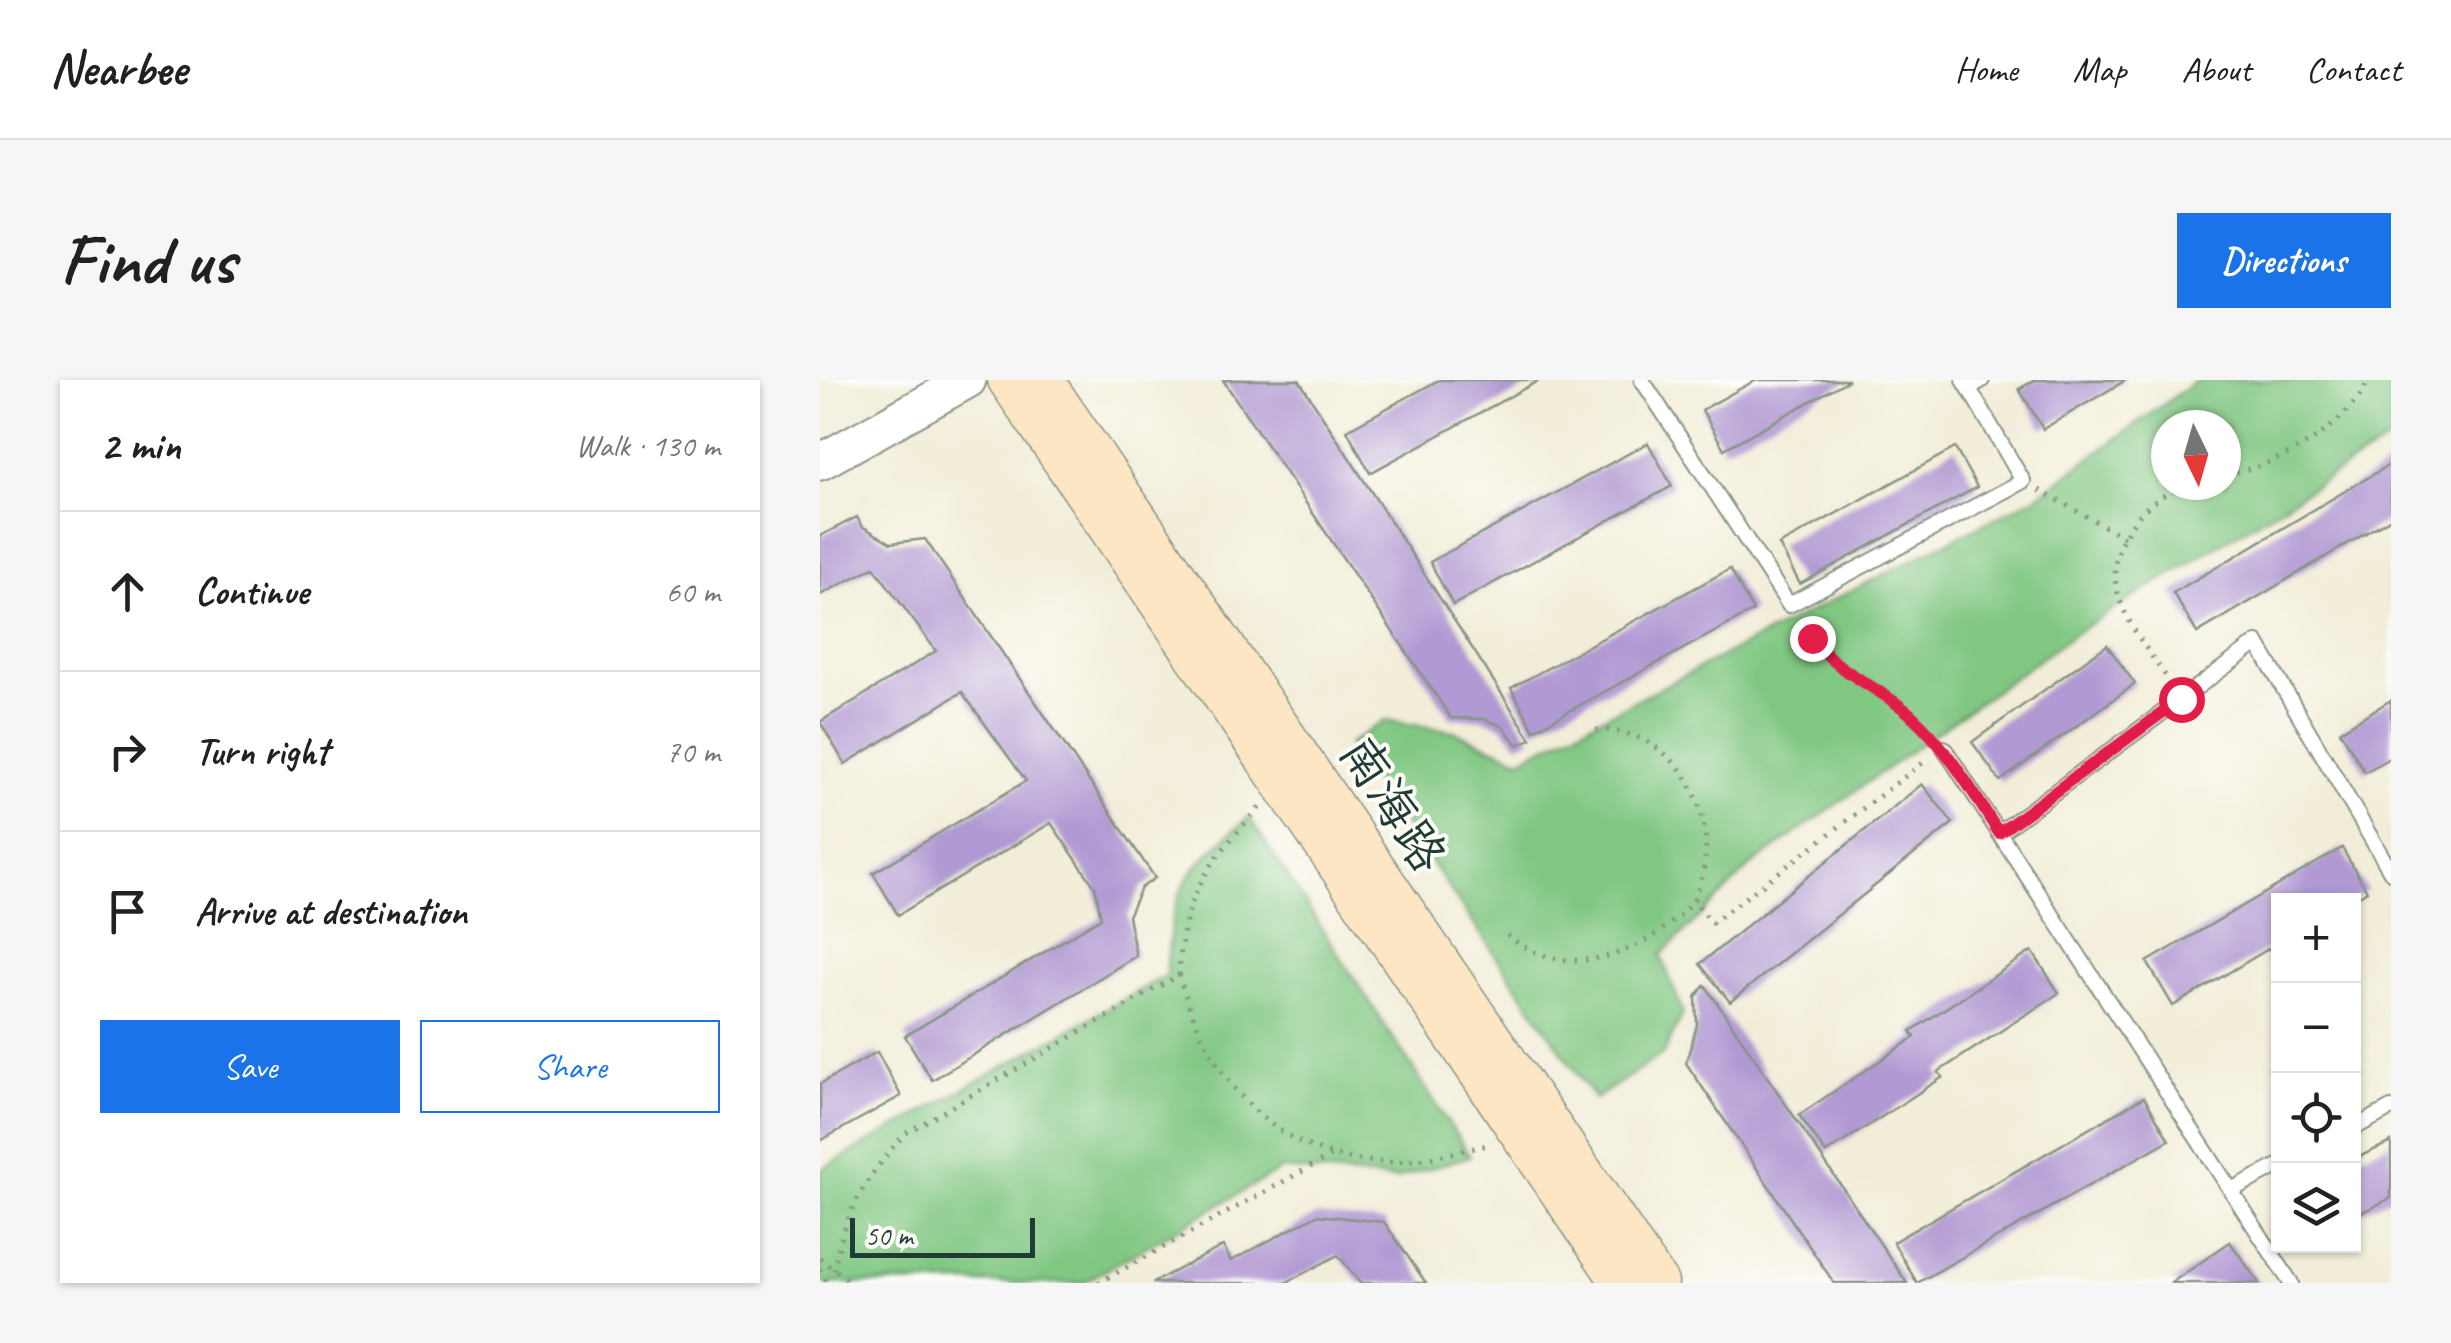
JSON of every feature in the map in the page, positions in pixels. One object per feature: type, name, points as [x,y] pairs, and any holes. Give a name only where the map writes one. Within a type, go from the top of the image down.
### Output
[{"type":"main road","name":"南海路","points":[[1007,380],[1621,1283]]},
{"type":"main road","name":"南海路","points":[[1044,380],[1659,1283]]},
{"type":"street","points":[[820,434],[920,380]]},
{"type":"street","points":[[820,462],[968,380]]},
{"type":"lane","points":[[1642,380],[1789,605],[2023,481],[1972,383]]},
{"type":"lane","points":[[1999,833],[2257,643],[2386,853],[2391,872]]},
{"type":"lane","points":[[1944,748],[2292,1283]]},
{"type":"lane","points":[[2361,1124],[2391,1108]]},
{"type":"lane","points":[[2232,1190],[2271,1170]]},
{"type":"path","points":[[2241,469],[2302,447],[2335,423],[2368,380]]},
{"type":"path","points":[[2023,481],[2124,537]]},
{"type":"path","points":[[2155,500],[2147,504],[2116,554],[2116,596],[2181,699]]},
{"type":"path","points":[[1694,900],[1712,922],[1944,748],[1883,694],[1833,666],[1789,605]]},
{"type":"path","points":[[1508,935],[1524,949],[1552,959],[1606,958],[1675,923],[1694,900],[1707,862],[1702,802],[1676,763],[1656,748],[1637,736],[1596,730]]},
{"type":"path","points":[[1282,784],[1212,859],[1198,882],[1180,940],[1178,975],[1197,1031],[1249,1105],[1294,1142],[1335,1154],[1392,1162],[1523,1138]]},
{"type":"path","points":[[834,1270],[855,1198],[875,1166],[906,1134],[1178,975]]},
{"type":"path","points":[[1098,1283],[1335,1154]]},
{"type":"path","points":[[820,1258],[851,1283]]},
{"type":"path","points":[[820,1269],[827,1283]]},
{"type":"green space","points":[[2197,380],[2391,380],[2391,439],[2074,634],[1752,865],[1661,955],[1683,1013],[1664,1053],[1595,1099],[1349,744],[1385,720],[1453,731],[1520,759],[2036,497],[2151,413],[2151,500],[2241,500],[2241,410],[2156,410]]},
{"type":"green space","points":[[1249,817],[1470,1156],[1395,1179],[1282,1169],[1083,1283],[820,1283],[820,1170],[1166,975],[1172,920],[1185,884],[1208,854]]},
{"type":"building","points":[[1223,380],[1299,380],[1531,739],[1518,745],[1502,726],[1484,719],[1451,718]]},
{"type":"building","points":[[1439,380],[1540,380],[1370,473],[1347,430]]},
{"type":"building","points":[[1756,380],[1849,380],[1724,449],[1702,410]]},
{"type":"building","points":[[2035,380],[2126,380],[2043,429],[2019,389]]},
{"type":"building","points":[[1648,443],[1672,486],[1453,605],[1430,562]]},
{"type":"building","points":[[1955,448],[1977,487],[1800,584],[1779,545]]},
{"type":"building","points":[[2391,464],[2391,518],[2197,633],[2173,593]]},
{"type":"building","points":[[857,517],[862,526],[891,543],[925,539],[1155,878],[1141,888],[1128,916],[1136,956],[932,1080],[905,1036],[1101,918],[1095,887],[1051,823],[898,915],[873,873],[1026,781],[962,692],[845,764],[820,722],[936,651],[874,567],[820,595],[820,536]]},
{"type":"building","points":[[1730,569],[1753,611],[1534,730],[1511,688]]},
{"type":"building","points":[[2107,645],[2135,684],[2000,781],[1972,742]]},
{"type":"building","points":[[2391,700],[2391,757],[2365,772],[2340,731]]},
{"type":"building","points":[[1922,784],[1953,823],[1730,1002],[1700,964]]},
{"type":"building","points":[[2342,848],[2367,891],[2361,895],[2271,893],[2271,947],[2173,1006],[2147,962]]},
{"type":"building","points":[[2032,951],[2059,993],[1938,1072],[1943,1077],[1826,1153],[1799,1115],[1915,1037],[1911,1031]]},
{"type":"building","points":[[1705,985],[1907,1283],[1834,1283],[1686,1063],[1697,1025],[1696,997]]},
{"type":"building","points":[[877,1052],[901,1096],[820,1141],[820,1084]]},
{"type":"building","points":[[2144,1097],[2169,1140],[1917,1283],[1893,1242]]},
{"type":"building","points":[[2391,1142],[2391,1198],[2361,1213],[2361,1163],[2361,1156]]},
{"type":"building","points":[[1317,1215],[1384,1222],[1426,1283],[1360,1283],[1338,1255],[1285,1283],[1152,1283],[1223,1246],[1231,1261]]},
{"type":"building","points":[[2230,1242],[2259,1283],[2171,1283]]},
{"type":"route","points":[[1812,638],[1833,666],[1883,694],[1944,748],[1999,833],[2181,699]]}]
